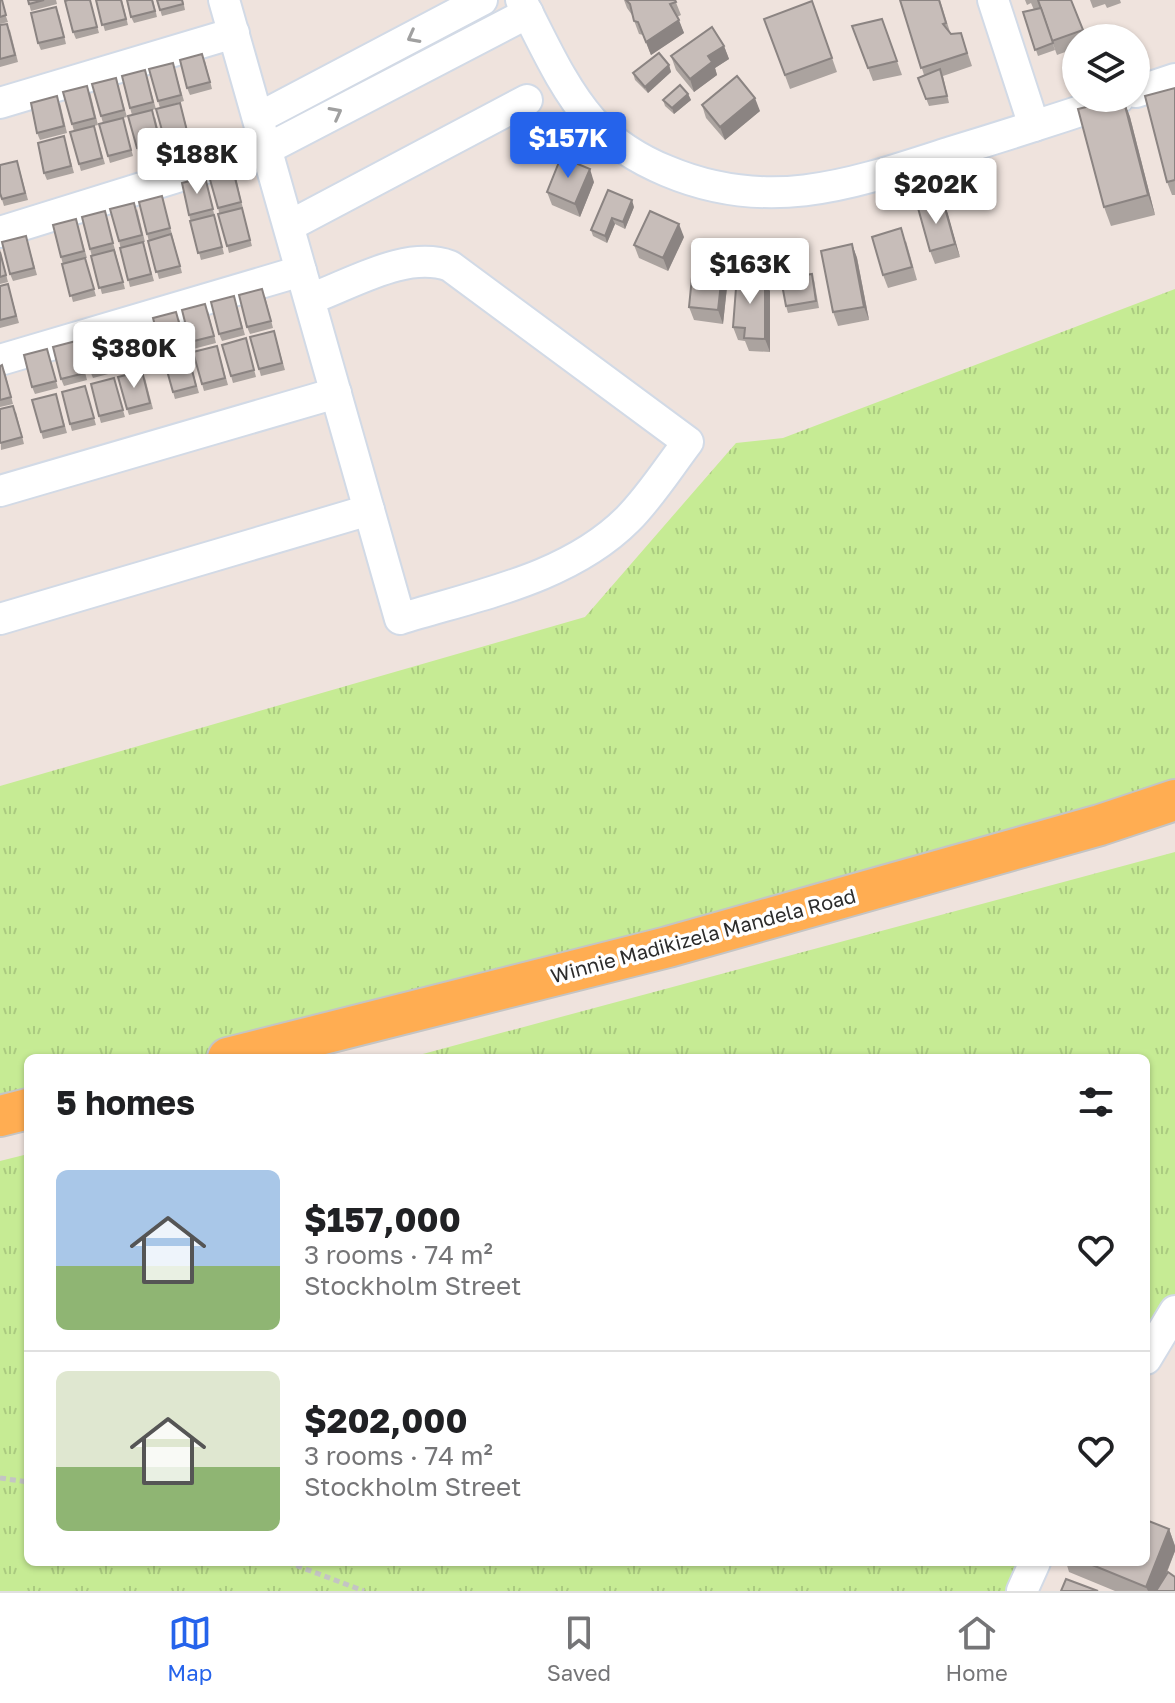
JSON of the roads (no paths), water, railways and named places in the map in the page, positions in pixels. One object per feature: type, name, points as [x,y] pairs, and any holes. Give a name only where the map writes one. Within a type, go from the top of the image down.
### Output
[{"type":"main road","name":"Winnie Madikizela Mandela Road","points":[[244,1054],[668,947],[1086,829],[1175,800]]},
{"type":"main road","points":[[0,1116],[24,1110]]},
{"type":"street","points":[[0,360],[305,285],[433,259],[450,266],[688,442],[627,520],[582,554],[546,574],[400,619],[305,285],[289,226],[224,0]]},
{"type":"street","points":[[258,118],[482,0]]},
{"type":"street","points":[[993,0],[1034,126]]},
{"type":"street","points":[[0,232],[267,149],[524,6],[565,81],[592,121],[638,159],[684,178],[740,193],[793,194],[856,182],[1076,112]]},
{"type":"street","points":[[0,103],[234,33]]},
{"type":"street","points":[[1150,87],[1175,79]]},
{"type":"street","points":[[289,226],[527,100]]},
{"type":"street","points":[[0,491],[336,393]]},
{"type":"street","points":[[0,619],[369,510]]},
{"type":"street","points":[[1150,1352],[1175,1311]]},
{"type":"street","points":[[1022,1591],[1033,1566]]}]
